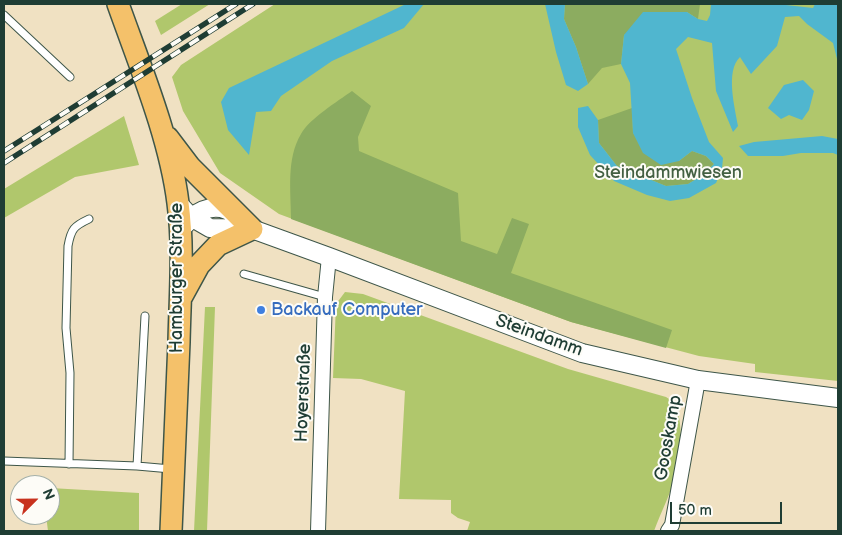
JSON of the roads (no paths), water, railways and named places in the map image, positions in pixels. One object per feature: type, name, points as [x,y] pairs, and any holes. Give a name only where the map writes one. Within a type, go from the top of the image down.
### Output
[{"type":"main road","name":"Hamburger Straße","points":[[118,4],[160,128],[174,175],[183,217],[172,531]]},
{"type":"main road","points":[[160,128],[190,167],[252,229],[218,245],[199,265],[180,300]]},
{"type":"street","name":"Steindamm","points":[[183,217],[214,207],[231,211],[252,229],[582,353],[698,380],[838,398]]},
{"type":"street","name":"Hoyerstraße","points":[[318,531],[325,298],[329,257]]},
{"type":"street","name":"Gooskamp","points":[[674,529],[698,380]]},
{"type":"lane","points":[[4,15],[70,77]]},
{"type":"lane","points":[[69,464],[70,373],[66,328],[68,246],[70,233],[78,224],[89,219]]},
{"type":"lane","points":[[244,274],[325,298]]},
{"type":"lane","points":[[137,466],[145,316]]},
{"type":"lane","points":[[4,461],[174,469]]},
{"type":"water","points":[[406,4],[424,4],[404,28],[332,61],[281,96],[271,111],[256,112],[249,155],[228,130],[221,102],[229,88]]},
{"type":"water","points":[[545,4],[565,4],[564,19],[576,47],[588,84],[578,91],[566,85]]},
{"type":"water","points":[[711,4],[777,4],[813,8],[815,4],[838,4],[838,63],[833,43],[799,16],[785,17],[777,46],[751,74],[740,57],[735,63],[732,90],[738,126],[733,132],[716,91],[712,43],[688,37],[676,49],[709,142],[723,158],[722,169],[716,183],[689,198],[670,201],[647,195],[614,181],[590,155],[578,127],[578,108],[588,106],[598,120],[599,143],[617,166],[666,186],[688,184],[703,175],[714,164],[706,156],[692,151],[679,161],[661,165],[643,153],[633,133],[630,83],[621,64],[624,35],[643,12],[687,12],[698,19],[707,21],[710,15]]},
{"type":"water","points":[[803,80],[814,91],[809,110],[802,120],[789,115],[781,119],[768,108],[784,85]]},
{"type":"water","points":[[822,136],[838,139],[838,155],[833,153],[801,153],[783,156],[748,156],[739,146],[754,142]]},
{"type":"railway","points":[[4,151],[236,4]]},
{"type":"railway","points":[[4,163],[253,4]]},
{"type":"place","name":"Backauf Computer","points":[[261,310]]},
{"type":"park label","name":"Steindammwiesen","points":[[668,173]]}]
